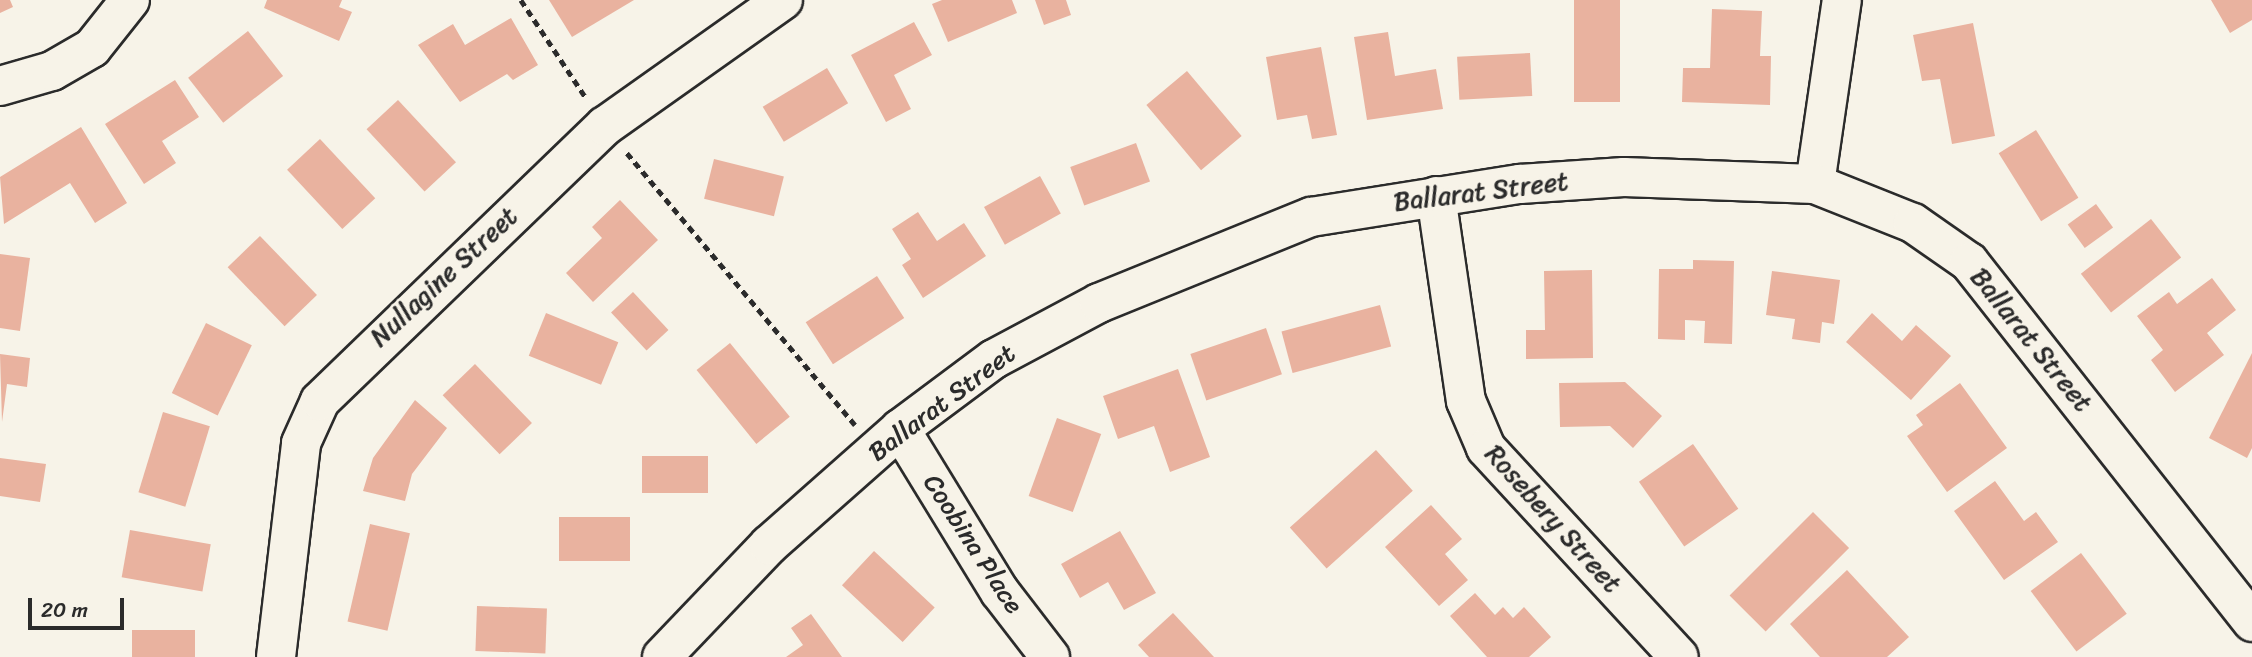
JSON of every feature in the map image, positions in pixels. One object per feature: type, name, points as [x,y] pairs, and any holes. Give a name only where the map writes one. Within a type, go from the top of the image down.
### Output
[{"type":"street","points":[[0,86],[52,71],[92,48],[130,0]]},
{"type":"street","name":"Nullagine Street","points":[[275,657],[301,443],[320,401],[605,126],[783,0]]},
{"type":"street","points":[[1815,184],[1842,0]]},
{"type":"street","name":"Ballarat Street","points":[[662,657],[769,545],[888,439],[994,359],[1188,262],[1311,217],[1436,196],[1624,177],[1815,184],[1913,223],[1969,262],[2252,622]]},
{"type":"street","name":"Rosebery Street","points":[[1436,196],[1466,401],[1486,448],[1679,657]]},
{"type":"street","name":"Coobina Place","points":[[888,439],[1050,657]]},
{"type":"path","points":[[521,0],[605,126],[888,439]]},
{"type":"building","points":[[0,0],[10,0],[13,7],[0,13]]},
{"type":"building","points":[[267,0],[342,0],[339,7],[352,12],[339,41],[264,8]]},
{"type":"building","points":[[549,0],[634,0],[572,37]]},
{"type":"building","points":[[942,0],[1012,0],[1017,13],[948,42],[932,4]]},
{"type":"building","points":[[1035,0],[1066,0],[1071,15],[1044,25]]},
{"type":"building","points":[[1574,0],[1620,0],[1620,102],[1574,102]]},
{"type":"building","points":[[2211,0],[2252,0],[2252,20],[2230,33]]},
{"type":"building","points":[[1712,9],[1762,11],[1760,56],[1771,56],[1770,105],[1682,102],[1683,68],[1710,68]]},
{"type":"building","points":[[511,18],[538,65],[513,80],[507,74],[460,102],[418,45],[453,24],[465,45]]},
{"type":"building","points":[[914,22],[932,55],[894,75],[911,109],[886,122],[851,55]]},
{"type":"building","points":[[1973,23],[1995,136],[1952,144],[1940,79],[1922,81],[1913,35]]},
{"type":"building","points":[[248,31],[283,76],[223,123],[188,78]]},
{"type":"building","points":[[1388,32],[1395,76],[1436,69],[1443,109],[1367,120],[1354,37]]},
{"type":"building","points":[[1321,47],[1337,135],[1312,139],[1307,115],[1277,120],[1266,57]]},
{"type":"building","points":[[1530,53],[1532,96],[1459,100],[1457,57]]},
{"type":"building","points":[[827,68],[848,103],[784,142],[763,107]]},
{"type":"building","points":[[1187,71],[1242,136],[1201,170],[1146,105]]},
{"type":"building","points":[[175,80],[199,117],[162,141],[176,163],[144,184],[105,124]]},
{"type":"building","points":[[398,100],[456,162],[425,191],[367,129]]},
{"type":"building","points":[[81,127],[127,203],[95,223],[70,183],[4,224],[0,177]]},
{"type":"building","points":[[2036,130],[2078,198],[2041,221],[1999,153]]},
{"type":"building","points":[[320,139],[375,198],[342,229],[287,170]]},
{"type":"building","points":[[1136,143],[1150,182],[1084,205],[1070,167]]},
{"type":"building","points":[[714,159],[784,176],[774,216],[704,199]]},
{"type":"building","points":[[1040,176],[1061,214],[1005,245],[984,207]]},
{"type":"building","points":[[620,200],[658,240],[593,302],[566,273],[602,238],[592,227]]},
{"type":"building","points":[[2096,204],[2113,227],[2085,248],[2068,225]]},
{"type":"building","points":[[918,212],[937,241],[964,223],[986,256],[923,298],[902,265],[911,259],[892,229]]},
{"type":"building","points":[[2151,219],[2181,258],[2111,312],[2081,274]]},
{"type":"building","points":[[260,236],[317,295],[285,326],[228,267]]},
{"type":"building","points":[[0,254],[30,258],[20,331],[0,328]]},
{"type":"building","points":[[1693,260],[1734,261],[1732,344],[1704,343],[1705,321],[1685,320],[1685,340],[1658,339],[1659,269],[1693,269]]},
{"type":"building","points":[[1592,270],[1593,358],[1526,359],[1526,330],[1545,330],[1544,271]]},
{"type":"building","points":[[1772,271],[1840,280],[1834,324],[1822,322],[1820,343],[1792,339],[1795,319],[1766,315]]},
{"type":"building","points":[[877,276],[904,318],[833,364],[806,322]]},
{"type":"building","points":[[2212,278],[2236,310],[2207,333],[2224,355],[2175,392],[2151,360],[2163,350],[2137,316],[2169,292],[2177,304]]},
{"type":"building","points":[[633,292],[668,330],[647,350],[611,312]]},
{"type":"building","points":[[1380,305],[1391,347],[1293,373],[1281,331]]},
{"type":"building","points":[[546,313],[618,342],[601,385],[529,356]]},
{"type":"building","points":[[1872,313],[1902,341],[1916,325],[1951,356],[1911,400],[1846,342]]},
{"type":"building","points":[[206,323],[252,345],[218,415],[172,393]]},
{"type":"building","points":[[1266,328],[1282,374],[1206,400],[1190,354]]},
{"type":"building","points":[[730,343],[790,417],[756,444],[697,370]]},
{"type":"building","points":[[2252,353],[2252,448],[2247,458],[2209,438]]},
{"type":"building","points":[[0,354],[30,358],[27,387],[7,384],[2,422]]},
{"type":"building","points":[[475,364],[532,423],[500,454],[443,395]]},
{"type":"building","points":[[1178,369],[1210,457],[1170,472],[1154,426],[1118,439],[1103,396]]},
{"type":"building","points":[[1625,382],[1662,416],[1633,448],[1610,426],[1560,427],[1559,383]]},
{"type":"building","points":[[1960,383],[2007,448],[1947,492],[1907,436],[1923,425],[1916,415]]},
{"type":"building","points":[[415,400],[447,428],[412,474],[405,501],[363,491],[373,458]]},
{"type":"building","points":[[163,412],[210,426],[185,507],[138,492]]},
{"type":"building","points":[[1057,418],[1101,434],[1073,512],[1029,496]]},
{"type":"building","points":[[1693,444],[1738,509],[1684,547],[1639,482]]},
{"type":"building","points":[[1376,450],[1413,491],[1327,568],[1290,528]]},
{"type":"building","points":[[642,456],[708,456],[708,493],[642,493]]},
{"type":"building","points":[[0,458],[46,464],[40,502],[0,496]]},
{"type":"building","points":[[1995,481],[2024,521],[2036,512],[2058,542],[2004,580],[1954,511]]},
{"type":"building","points":[[1431,505],[1462,539],[1445,554],[1468,580],[1439,606],[1385,547]]},
{"type":"building","points":[[1813,512],[1849,548],[1766,632],[1730,595]]},
{"type":"building","points":[[559,517],[630,517],[630,561],[559,561]]},
{"type":"building","points":[[370,524],[410,533],[387,631],[348,621]]},
{"type":"building","points":[[130,530],[211,544],[202,592],[122,577]]},
{"type":"building","points":[[1120,531],[1156,593],[1124,610],[1108,582],[1080,598],[1061,564]]},
{"type":"building","points":[[874,551],[935,608],[903,642],[842,585]]},
{"type":"building","points":[[2081,553],[2127,614],[2076,652],[2031,591]]},
{"type":"building","points":[[1847,570],[1909,637],[1887,657],[1820,657],[1790,624]]},
{"type":"building","points":[[1475,593],[1495,615],[1503,607],[1513,618],[1524,607],[1551,637],[1529,657],[1487,657],[1450,616]]},
{"type":"building","points":[[477,606],[547,608],[545,653],[475,651]]},
{"type":"building","points":[[1173,613],[1214,657],[1149,657],[1138,645]]},
{"type":"building","points":[[811,614],[842,657],[786,657],[803,645],[791,628]]},
{"type":"building","points":[[132,630],[195,630],[195,657],[132,657]]}]
